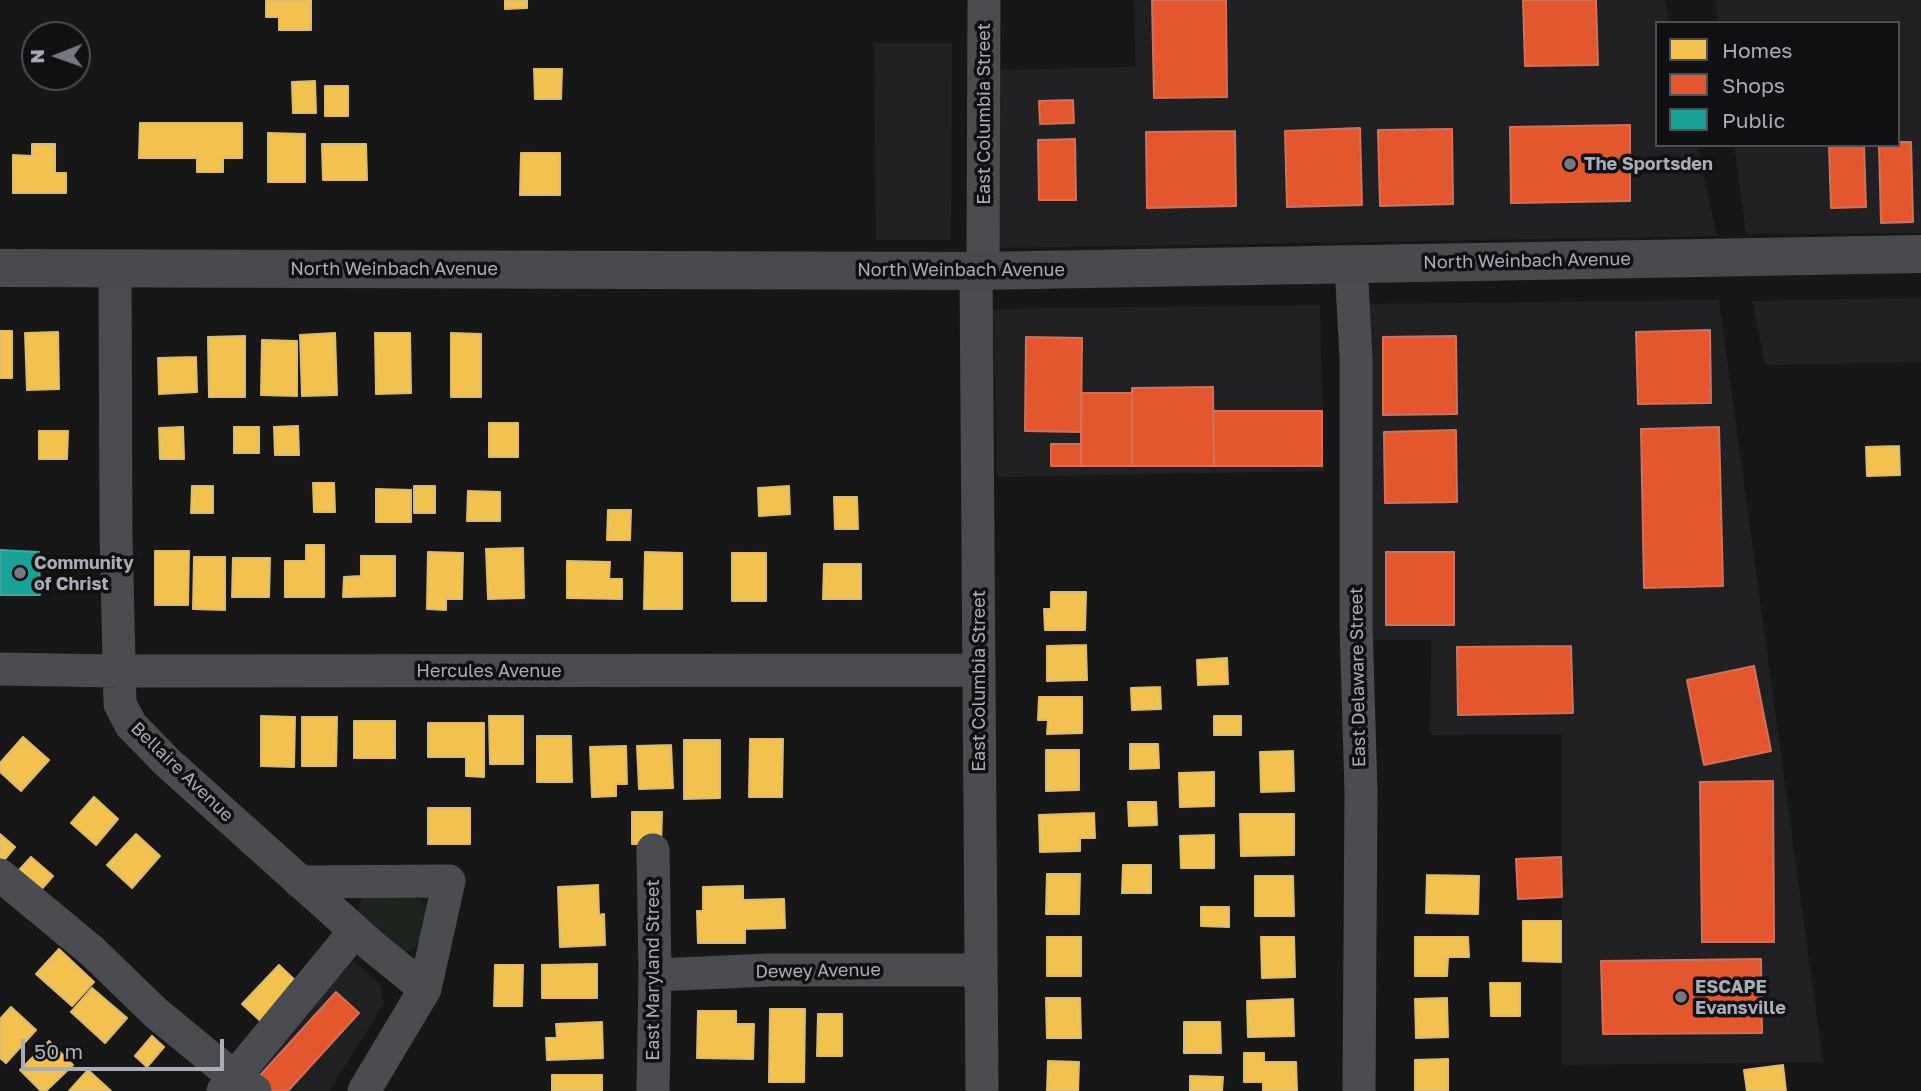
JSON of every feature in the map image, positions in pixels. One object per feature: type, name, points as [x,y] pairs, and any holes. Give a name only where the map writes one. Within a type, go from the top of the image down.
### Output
[{"type":"main road","name":"North Weinbach Avenue","points":[[0,268],[980,271],[1921,254]]},
{"type":"street","name":"East Columbia Street","points":[[982,1091],[979,670],[984,0]]},
{"type":"street","name":"East Delaware Street","points":[[1351,264],[1356,358],[1356,624],[1361,792],[1359,1091]]},
{"type":"street","name":"Bellaire Avenue","points":[[115,268],[120,704],[131,725],[167,762],[355,931],[425,989]]},
{"type":"street","name":"Hercules Avenue","points":[[0,669],[979,670]]},
{"type":"street","name":"East Maryland Street","points":[[653,850],[653,1091]]},
{"type":"street","points":[[0,875],[93,952],[237,1086],[355,931]]},
{"type":"street","points":[[300,882],[449,881],[425,989],[364,1091]]},
{"type":"street","name":"Dewey Avenue","points":[[655,975],[771,970],[981,970]]},
{"type":"shaded area","points":[[1134,0],[1665,0],[1670,21],[1655,21],[1655,147],[1697,147],[1717,236],[999,248],[999,70],[1135,67]]},
{"type":"shaded area","points":[[1715,0],[1921,0],[1921,233],[1746,234],[1734,147],[1900,147],[1900,21],[1718,21]]},
{"type":"shaded area","points":[[874,43],[952,43],[951,240],[876,240]]},
{"type":"shaded area","points":[[1921,298],[1921,362],[1765,365],[1752,301]]},
{"type":"shaded area","points":[[1719,300],[1823,1062],[1562,1065],[1562,734],[1430,735],[1431,640],[1357,640],[1353,304]]},
{"type":"shaded area","points":[[1320,305],[1324,471],[997,477],[993,309]]},
{"type":"shaded area","points":[[412,897],[421,900],[426,908],[423,936],[413,949],[398,951],[359,912],[359,903],[364,898]]},
{"type":"shaded area","points":[[339,950],[380,984],[384,1004],[329,1091],[217,1091]]},
{"type":"building: Homes","points":[[266,0],[311,0],[311,30],[279,30],[279,17],[266,17]]},
{"type":"building: Homes","points":[[505,0],[527,0],[527,8],[505,9]]},
{"type":"building: Homes","points":[[534,69],[562,69],[561,99],[535,99]]},
{"type":"building: Homes","points":[[315,81],[316,113],[293,113],[292,82]]},
{"type":"building: Homes","points":[[325,86],[348,86],[348,116],[325,116]]},
{"type":"building: Homes","points":[[140,123],[242,123],[242,158],[223,158],[223,172],[197,172],[197,158],[139,158]]},
{"type":"building: Homes","points":[[268,133],[305,134],[305,182],[268,182]]},
{"type":"building: Homes","points":[[32,144],[55,144],[55,173],[66,173],[66,193],[13,193],[13,155],[32,156]]},
{"type":"building: Homes","points":[[322,144],[366,144],[367,180],[323,180]]},
{"type":"building: Homes","points":[[521,153],[560,153],[560,195],[520,195]]},
{"type":"building: Homes","points":[[0,331],[12,331],[12,378],[0,378]]},
{"type":"building: Homes","points":[[58,332],[59,389],[27,390],[25,333]]},
{"type":"building: Homes","points":[[335,333],[337,395],[302,396],[300,335]]},
{"type":"building: Homes","points":[[375,333],[410,333],[411,393],[376,394]]},
{"type":"building: Homes","points":[[451,333],[481,334],[481,397],[451,397]]},
{"type":"building: Homes","points":[[245,336],[245,397],[209,397],[208,337]]},
{"type":"building: Homes","points":[[262,340],[297,341],[297,396],[261,395]]},
{"type":"building: Homes","points":[[196,357],[197,392],[159,394],[158,358]]},
{"type":"building: Homes","points":[[489,423],[518,423],[518,457],[489,457]]},
{"type":"building: Homes","points":[[298,426],[299,455],[275,455],[274,427]]},
{"type":"building: Homes","points":[[183,427],[184,459],[160,459],[159,428]]},
{"type":"building: Homes","points":[[234,427],[259,427],[259,453],[234,453]]},
{"type":"building: Homes","points":[[39,431],[68,431],[67,459],[39,459]]},
{"type":"building: Homes","points":[[1899,446],[1900,475],[1867,476],[1866,447]]},
{"type":"building: Homes","points":[[313,483],[334,483],[335,512],[314,512]]},
{"type":"building: Homes","points":[[192,486],[213,486],[213,513],[191,513]]},
{"type":"building: Homes","points":[[414,486],[435,486],[435,513],[414,513]]},
{"type":"building: Homes","points":[[789,486],[790,514],[759,516],[758,488]]},
{"type":"building: Homes","points":[[376,489],[411,490],[411,522],[376,522]]},
{"type":"building: Homes","points":[[468,491],[500,492],[500,521],[467,521]]},
{"type":"building: Homes","points":[[834,497],[857,497],[858,529],[835,529]]},
{"type":"building: Homes","points":[[608,510],[631,510],[630,540],[607,540]]},
{"type":"building: Homes","points":[[306,545],[324,545],[324,597],[285,597],[285,561],[306,561]]},
{"type":"building: Homes","points":[[523,548],[524,598],[488,599],[486,549]]},
{"type":"building: Homes","points":[[155,551],[189,551],[188,605],[155,605]]},
{"type":"building: Homes","points":[[428,552],[463,553],[462,599],[446,599],[446,610],[427,609]]},
{"type":"building: Homes","points":[[645,552],[682,553],[682,609],[644,609]]},
{"type":"building: Homes","points":[[732,553],[766,553],[766,601],[732,601]]},
{"type":"building: Homes","points":[[361,556],[395,556],[395,596],[343,597],[344,577],[361,576]]},
{"type":"building: Homes","points":[[194,557],[225,557],[225,610],[193,609]]},
{"type":"building: Homes","points":[[233,558],[270,558],[269,597],[232,597]]},
{"type":"building: Homes","points":[[567,561],[610,562],[609,579],[622,579],[622,599],[567,598]]},
{"type":"building: Homes","points":[[824,564],[861,564],[861,599],[823,599]]},
{"type":"building: Homes","points":[[1051,592],[1086,592],[1085,630],[1045,630],[1044,609],[1051,609]]},
{"type":"building: Homes","points":[[1086,645],[1087,680],[1047,681],[1047,646]]},
{"type":"building: Homes","points":[[1227,658],[1228,684],[1198,685],[1197,660]]},
{"type":"building: Homes","points":[[1160,687],[1161,709],[1132,710],[1131,688]]},
{"type":"building: Homes","points":[[1039,697],[1082,697],[1082,733],[1047,734],[1048,720],[1038,720]]},
{"type":"building: Homes","points":[[261,716],[295,717],[294,767],[261,766]]},
{"type":"building: Homes","points":[[489,716],[523,716],[523,764],[490,764]]},
{"type":"building: Homes","points":[[1214,716],[1241,716],[1241,735],[1214,735]]},
{"type":"building: Homes","points":[[302,717],[337,717],[336,766],[302,766]]},
{"type":"building: Homes","points":[[354,721],[395,721],[395,758],[354,758]]},
{"type":"building: Homes","points":[[428,723],[484,723],[484,777],[466,776],[466,757],[428,757]]},
{"type":"building: Homes","points":[[537,736],[571,736],[572,782],[537,782]]},
{"type":"building: Homes","points":[[23,737],[49,760],[21,791],[0,772],[0,763]]},
{"type":"building: Homes","points":[[750,739],[783,739],[782,797],[749,797]]},
{"type":"building: Homes","points":[[684,740],[720,740],[720,798],[684,799]]},
{"type":"building: Homes","points":[[1130,744],[1158,744],[1159,768],[1130,769]]},
{"type":"building: Homes","points":[[671,745],[673,788],[639,789],[637,746]]},
{"type":"building: Homes","points":[[626,746],[627,784],[616,784],[616,796],[592,797],[590,747]]},
{"type":"building: Homes","points":[[1046,750],[1079,750],[1079,790],[1046,791]]},
{"type":"building: Homes","points":[[1293,751],[1294,791],[1261,792],[1260,752]]},
{"type":"building: Homes","points":[[1214,772],[1214,806],[1180,807],[1179,773]]},
{"type":"building: Homes","points":[[94,797],[118,819],[96,845],[71,823]]},
{"type":"building: Homes","points":[[1128,802],[1156,802],[1157,825],[1129,826]]},
{"type":"building: Homes","points":[[428,808],[470,808],[470,844],[428,844]]},
{"type":"building: Homes","points":[[632,812],[662,812],[661,845],[632,844]]},
{"type":"building: Homes","points":[[1094,813],[1095,838],[1080,838],[1080,851],[1040,852],[1039,815]]},
{"type":"building: Homes","points":[[1240,814],[1294,814],[1294,855],[1241,856]]},
{"type":"building: Homes","points":[[0,834],[15,847],[0,865]]},
{"type":"building: Homes","points":[[136,834],[160,856],[132,888],[107,865]]},
{"type":"building: Homes","points":[[1214,835],[1214,868],[1181,868],[1180,836]]},
{"type":"building: Homes","points":[[31,857],[53,876],[33,899],[11,879]]},
{"type":"building: Homes","points":[[1123,865],[1151,865],[1151,893],[1122,893]]},
{"type":"building: Homes","points":[[1047,874],[1080,874],[1079,914],[1046,914]]},
{"type":"building: Homes","points":[[1427,875],[1479,876],[1478,914],[1426,913]]},
{"type":"building: Homes","points":[[1255,876],[1293,876],[1294,916],[1255,916]]},
{"type":"building: Homes","points":[[598,885],[599,915],[604,914],[605,945],[560,947],[558,887]]},
{"type":"building: Homes","points":[[743,886],[743,900],[784,899],[785,928],[745,929],[745,943],[698,943],[697,911],[703,911],[703,887]]},
{"type":"building: Homes","points":[[1201,907],[1229,907],[1229,927],[1201,926]]},
{"type":"building: Homes","points":[[1523,921],[1561,921],[1561,962],[1523,961]]},
{"type":"building: Homes","points":[[1047,937],[1081,937],[1081,976],[1047,976]]},
{"type":"building: Homes","points":[[1261,937],[1294,937],[1295,977],[1262,978]]},
{"type":"building: Homes","points":[[1415,937],[1468,937],[1469,957],[1448,957],[1447,976],[1415,976]]},
{"type":"building: Homes","points":[[59,949],[94,982],[72,1006],[36,974]]},
{"type":"building: Homes","points":[[597,964],[597,998],[542,998],[542,965]]},
{"type":"building: Homes","points":[[279,965],[302,987],[266,1026],[242,1004]]},
{"type":"building: Homes","points":[[495,965],[523,965],[522,1006],[494,1006]]},
{"type":"building: Homes","points":[[1490,983],[1520,983],[1520,1016],[1491,1016]]},
{"type":"building: Homes","points":[[92,988],[127,1018],[105,1043],[71,1012]]},
{"type":"building: Homes","points":[[1046,998],[1080,998],[1081,1038],[1047,1038]]},
{"type":"building: Homes","points":[[1447,998],[1448,1037],[1416,1038],[1415,999]]},
{"type":"building: Homes","points":[[1293,999],[1294,1036],[1248,1037],[1247,1001]]},
{"type":"building: Homes","points":[[11,1007],[36,1030],[6,1063],[0,1058],[0,1019]]},
{"type":"building: Homes","points":[[770,1009],[805,1009],[804,1082],[769,1082]]},
{"type":"building: Homes","points":[[698,1011],[736,1011],[736,1024],[754,1024],[753,1059],[697,1058]]},
{"type":"building: Homes","points":[[818,1014],[842,1014],[842,1056],[817,1056]]},
{"type":"building: Homes","points":[[602,1022],[603,1058],[547,1060],[546,1038],[557,1038],[556,1024]]},
{"type":"building: Homes","points":[[1184,1022],[1220,1022],[1221,1053],[1184,1053]]},
{"type":"building: Homes","points":[[152,1036],[164,1047],[147,1067],[135,1056]]},
{"type":"building: Homes","points":[[49,1041],[73,1065],[46,1091],[41,1091],[20,1070]]},
{"type":"building: Homes","points":[[1244,1053],[1264,1053],[1264,1062],[1296,1062],[1297,1091],[1263,1091],[1263,1082],[1244,1082]]},
{"type":"building: Homes","points":[[1448,1059],[1448,1091],[1415,1091],[1415,1060]]},
{"type":"building: Homes","points":[[1048,1061],[1079,1062],[1078,1091],[1047,1091]]},
{"type":"building: Homes","points":[[1783,1065],[1786,1091],[1747,1091],[1744,1070]]},
{"type":"building: Homes","points":[[88,1070],[111,1091],[69,1091]]},
{"type":"building: Homes","points":[[552,1075],[602,1075],[602,1091],[552,1091]]},
{"type":"building: Homes","points":[[1190,1076],[1223,1077],[1222,1091],[1190,1091]]},
{"type":"building: Shops","points":[[1152,0],[1226,0],[1227,97],[1154,98]]},
{"type":"building: Shops","points":[[1523,0],[1596,0],[1598,65],[1525,66]]},
{"type":"building: Shops","points":[[1073,100],[1074,123],[1040,124],[1039,101]]},
{"type":"building: Shops","name":"The Sportsden","points":[[1630,125],[1630,201],[1511,203],[1510,127]]},
{"type":"building: Shops","points":[[1360,128],[1362,205],[1287,207],[1285,131]]},
{"type":"building: Shops","points":[[1452,129],[1453,204],[1380,206],[1378,130]]},
{"type":"building: Shops","points":[[1235,131],[1236,206],[1147,208],[1146,132]]},
{"type":"building: Shops","points":[[1075,139],[1076,200],[1039,200],[1038,140]]},
{"type":"building: Shops","points":[[1900,142],[1911,142],[1913,222],[1881,223],[1879,147],[1900,147]]},
{"type":"building: Shops","points":[[1829,147],[1864,147],[1866,207],[1831,208]]},
{"type":"building: Shops","points":[[1710,330],[1711,403],[1638,404],[1636,332]]},
{"type":"building: Shops","points":[[1456,336],[1457,414],[1383,415],[1383,337]]},
{"type":"building: Shops","points":[[1026,337],[1082,338],[1081,432],[1025,431]]},
{"type":"building: Shops","points":[[1213,387],[1214,466],[1132,466],[1132,388]]},
{"type":"building: Shops","points":[[1081,393],[1132,393],[1132,466],[1081,466]]},
{"type":"building: Shops","points":[[1213,411],[1322,411],[1322,466],[1214,466]]},
{"type":"building: Shops","points":[[1719,427],[1723,586],[1644,588],[1641,429]]},
{"type":"building: Shops","points":[[1456,430],[1457,502],[1385,503],[1384,432]]},
{"type":"building: Shops","points":[[1051,444],[1081,444],[1081,466],[1051,466]]},
{"type":"building: Shops","points":[[1386,552],[1454,552],[1454,625],[1386,625]]},
{"type":"building: Shops","points":[[1571,646],[1573,713],[1458,715],[1457,647]]},
{"type":"building: Shops","points":[[1754,666],[1771,751],[1704,765],[1687,680]]},
{"type":"building: Shops","points":[[1773,781],[1774,942],[1702,942],[1700,782]]},
{"type":"building: Shops","points":[[1561,857],[1562,897],[1518,899],[1516,859]]},
{"type":"building: Shops","name":"ESCAPE Evansville","points":[[1761,959],[1762,1033],[1603,1034],[1601,961]]},
{"type":"building: Shops","points":[[336,992],[359,1013],[288,1091],[261,1091],[253,1083]]},
{"type":"building: Public","name":"Community of Christ","points":[[0,550],[39,552],[40,595],[0,595]]},
{"type":"place","name":"The Sportsden","points":[[1570,164]]},
{"type":"place","name":"Community of Christ","points":[[20,573]]},
{"type":"place","name":"ESCAPE Evansville","points":[[1681,997]]}]
